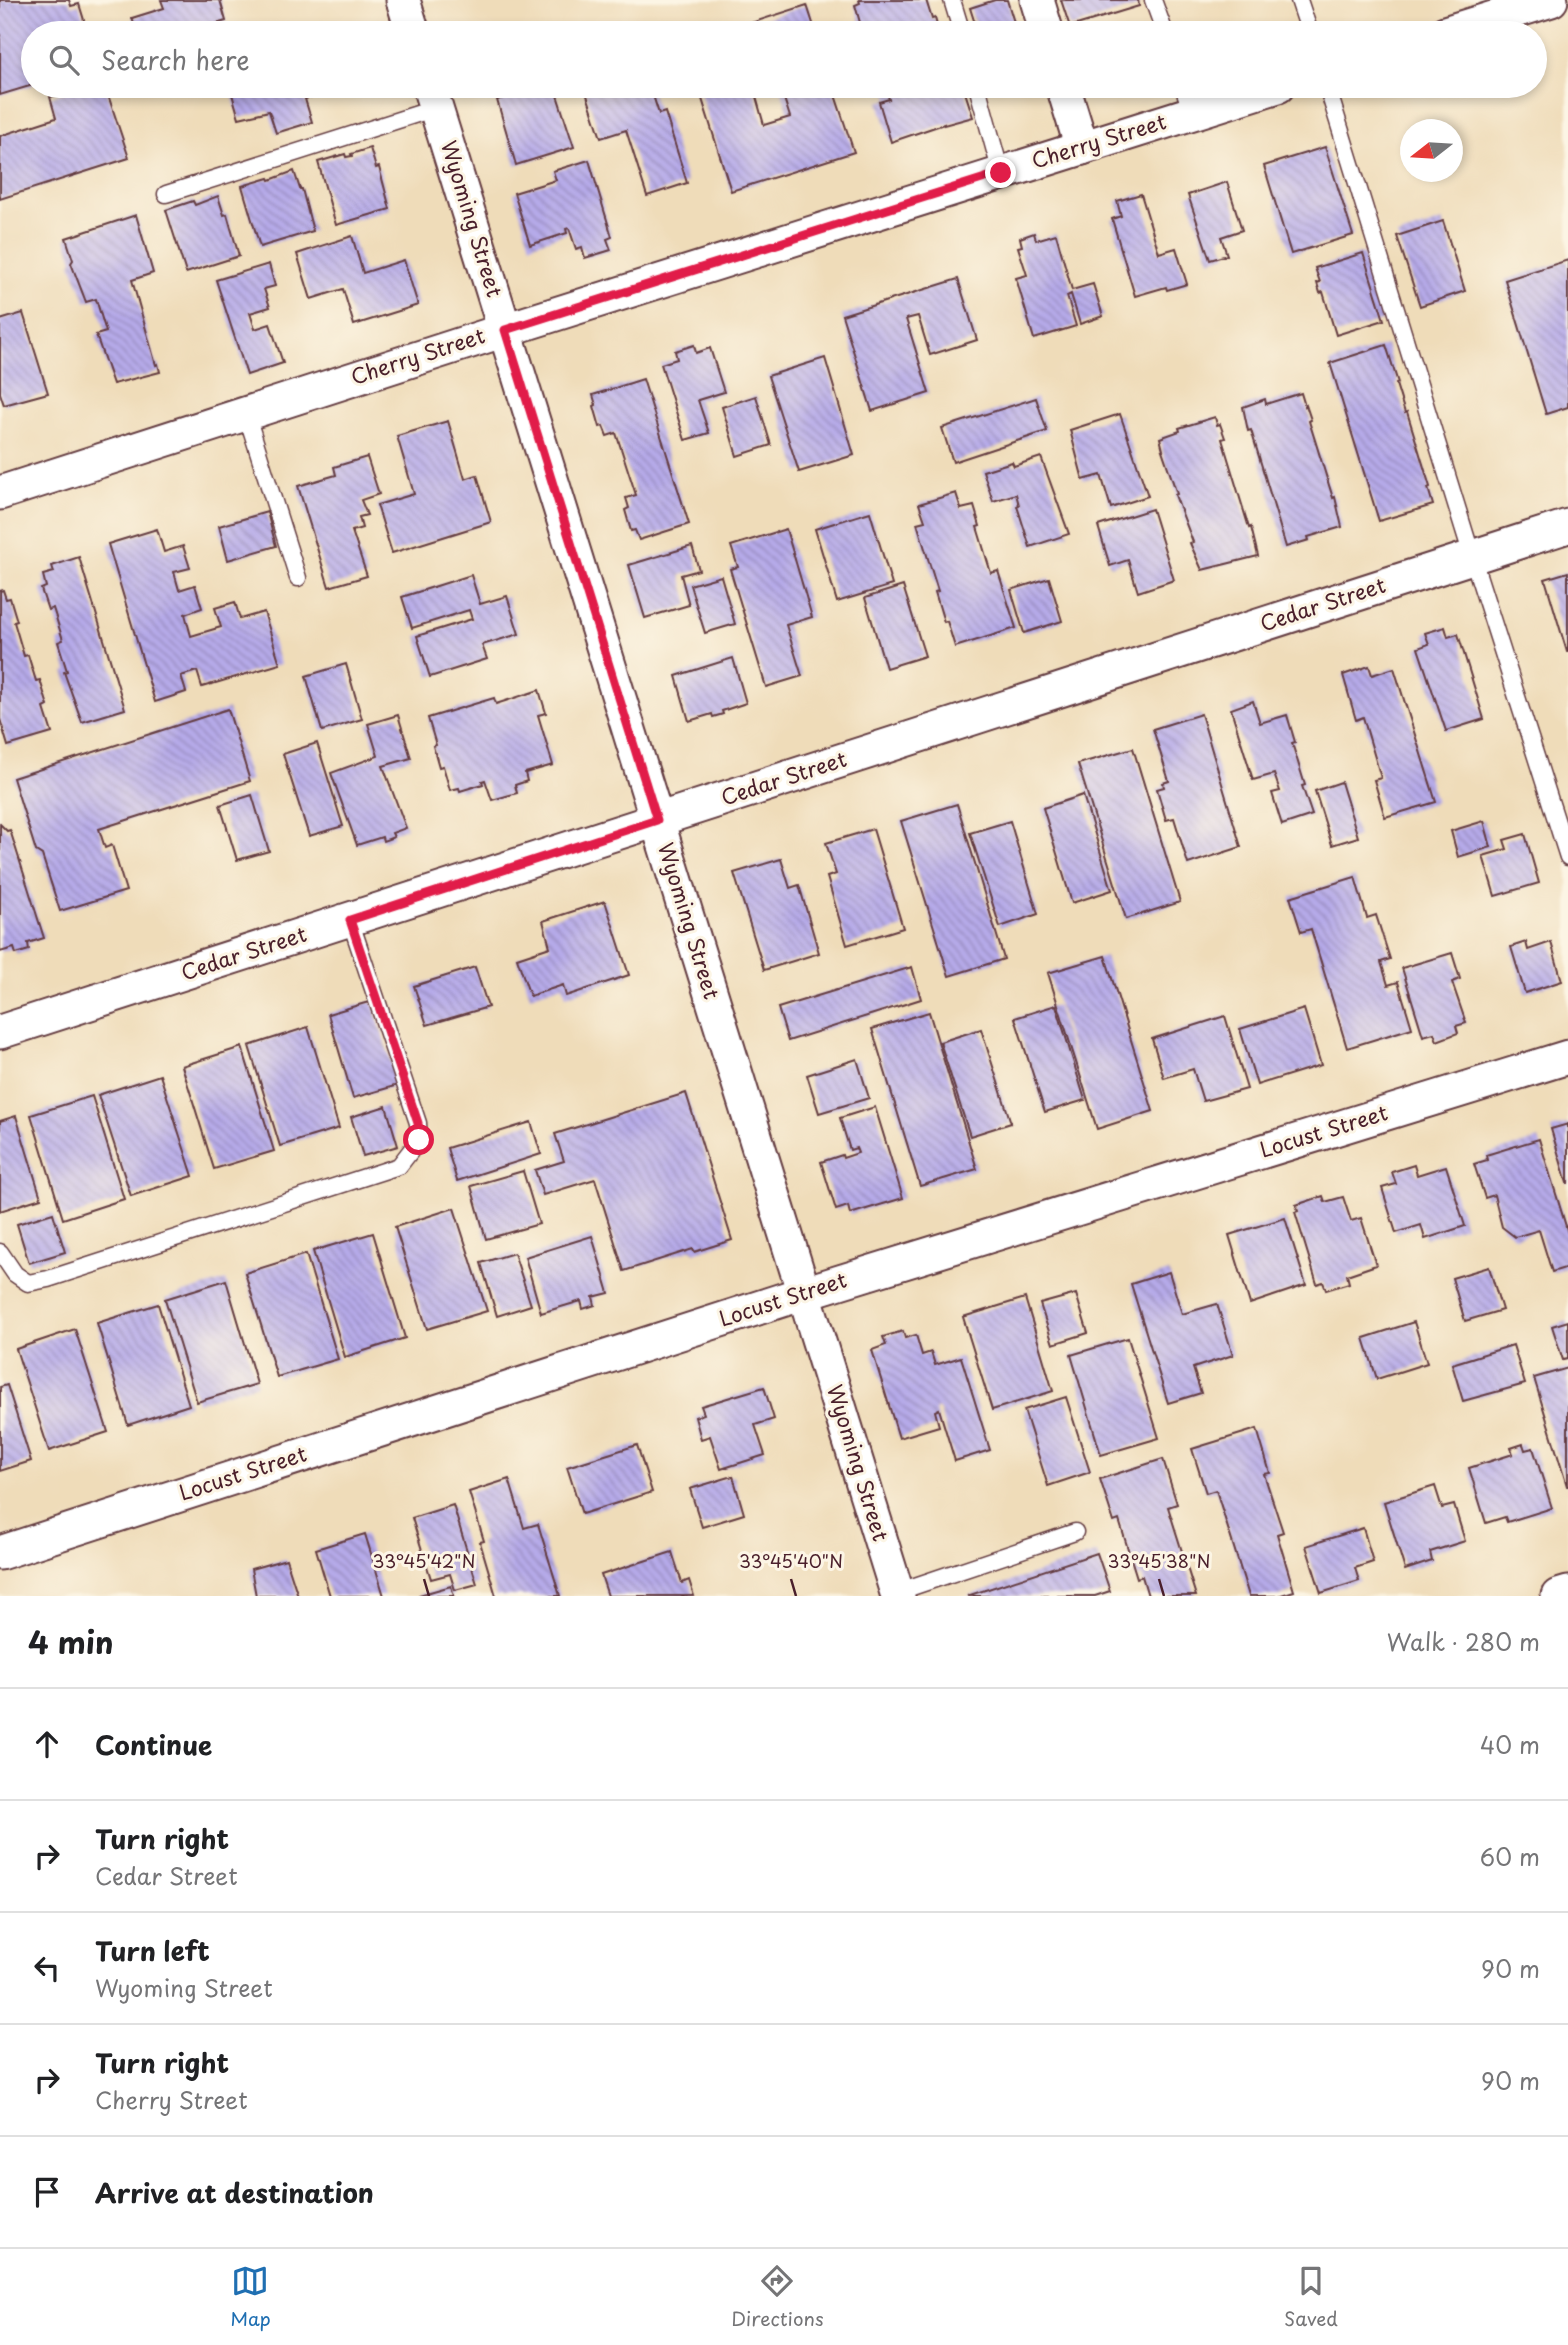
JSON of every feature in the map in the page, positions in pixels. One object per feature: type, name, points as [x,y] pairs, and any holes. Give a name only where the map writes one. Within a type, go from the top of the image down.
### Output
[{"type":"street","points":[[403,0],[409,21]]},
{"type":"street","points":[[1037,0],[1043,21]]},
{"type":"street","points":[[1484,21],[1551,0]]},
{"type":"street","name":"Wyoming Street","points":[[433,98],[898,1594]]},
{"type":"street","points":[[1067,98],[1082,148]]},
{"type":"street","name":"Cherry Street","points":[[0,493],[1082,148],[1187,99]]},
{"type":"street","name":"Cedar Street","points":[[0,1032],[1568,526]]},
{"type":"street","name":"Locust Street","points":[[0,1553],[804,1293],[1568,1057]]},
{"type":"street","points":[[1558,1596],[1568,1593]]},
{"type":"lane","points":[[952,0],[958,21]]},
{"type":"lane","points":[[1153,0],[1161,21]]},
{"type":"lane","points":[[1299,0],[1306,21]]},
{"type":"lane","points":[[166,194],[430,98]]},
{"type":"lane","points":[[980,98],[1001,173]]},
{"type":"lane","points":[[1331,98],[1568,857]]},
{"type":"lane","points":[[246,413],[298,578]]},
{"type":"lane","points":[[0,1252],[15,1274],[28,1283],[48,1279],[399,1166],[419,1140],[418,1123],[350,920]]},
{"type":"lane","points":[[898,1594],[1075,1532]]},
{"type":"building","points":[[0,0],[69,0],[71,6],[79,4],[84,21],[21,21],[21,89],[0,95]]},
{"type":"building","points":[[161,0],[220,0],[226,21],[133,21],[132,18],[164,8]]},
{"type":"building","points":[[859,0],[926,0],[932,19],[935,18],[936,21],[860,21],[855,5],[860,3]]},
{"type":"building","points":[[995,0],[1007,0],[1014,21],[974,21],[970,8]]},
{"type":"building","points":[[1061,0],[1138,0],[1139,6],[1090,21],[1068,21]]},
{"type":"building","points":[[807,5],[812,21],[757,21]]},
{"type":"building","points":[[50,98],[109,98],[129,158],[0,199],[0,136],[56,118]]},
{"type":"building","points":[[233,98],[308,98],[305,99],[312,122],[276,133],[269,111],[239,118]]},
{"type":"building","points":[[558,98],[574,147],[516,165],[497,100]]},
{"type":"building","points":[[588,98],[654,98],[659,114],[665,112],[687,183],[647,196],[626,130],[601,138]]},
{"type":"building","points":[[702,98],[756,98],[764,125],[790,117],[784,98],[836,98],[854,152],[731,191]]},
{"type":"building","points":[[967,98],[973,117],[891,142],[879,102],[889,99]]},
{"type":"building","points":[[1325,147],[1353,235],[1291,254],[1264,166]]},
{"type":"building","points":[[370,148],[376,168],[379,167],[390,209],[336,225],[318,162],[345,154],[346,157],[352,156],[351,154]]},
{"type":"building","points":[[589,160],[612,237],[607,239],[611,250],[585,258],[582,247],[576,249],[569,228],[566,229],[567,233],[530,245],[514,193],[556,180],[553,171]]},
{"type":"building","points":[[294,171],[302,189],[313,231],[260,247],[242,186]]},
{"type":"building","points":[[1227,182],[1242,230],[1221,237],[1227,255],[1210,260],[1188,195]]},
{"type":"building","points":[[1141,194],[1159,253],[1176,248],[1187,284],[1135,296],[1112,219],[1121,216],[1117,201]]},
{"type":"building","points":[[218,196],[224,215],[227,214],[239,256],[186,273],[166,210],[193,201],[195,205]]},
{"type":"building","points":[[136,215],[153,273],[132,280],[160,372],[113,384],[96,335],[106,332],[96,299],[86,302],[71,263],[73,260],[66,238]]},
{"type":"building","points":[[1443,221],[1465,291],[1420,306],[1397,236]]},
{"type":"building","points":[[1034,233],[1036,240],[1056,234],[1072,290],[1093,284],[1103,316],[1080,324],[1071,294],[1067,296],[1076,326],[1034,339],[1016,278],[1027,275],[1018,247],[1022,246],[1020,238]]},
{"type":"building","points":[[352,236],[363,273],[404,260],[418,305],[354,325],[343,289],[311,299],[297,254]]},
{"type":"building","points":[[1363,253],[1384,320],[1336,335],[1323,292],[1320,293],[1317,283],[1320,282],[1315,268]]},
{"type":"building","points":[[1568,260],[1568,407],[1546,414],[1505,280]]},
{"type":"building","points":[[269,264],[275,286],[264,289],[270,307],[250,313],[255,329],[270,324],[283,363],[247,375],[216,280]]},
{"type":"building","points":[[958,279],[977,340],[930,355],[918,316],[906,319],[929,393],[872,411],[842,315]]},
{"type":"building","points":[[23,313],[48,393],[4,405],[0,393],[0,320]]},
{"type":"building","points":[[694,345],[696,353],[710,348],[724,392],[698,400],[709,433],[685,440],[661,364],[677,359],[675,351]]},
{"type":"building","points":[[1386,345],[1430,487],[1428,488],[1433,505],[1379,521],[1330,363]]},
{"type":"building","points":[[825,358],[854,455],[799,472],[768,376]]},
{"type":"building","points":[[643,379],[689,524],[639,540],[635,530],[631,531],[625,510],[629,508],[626,498],[636,495],[616,433],[607,436],[603,426],[600,427],[593,395]]},
{"type":"building","points":[[1301,393],[1342,527],[1286,547],[1251,430],[1248,431],[1243,407],[1265,399],[1266,404]]},
{"type":"building","points":[[756,396],[771,445],[737,456],[722,407]]},
{"type":"building","points":[[1036,398],[1047,431],[953,462],[942,428]]},
{"type":"building","points":[[1120,414],[1148,496],[1111,508],[1101,475],[1083,480],[1070,430]]},
{"type":"building","points":[[1215,417],[1225,438],[1222,439],[1258,556],[1202,570],[1190,543],[1193,542],[1175,495],[1177,494],[1160,438],[1180,431],[1179,428]]},
{"type":"building","points":[[448,421],[465,479],[477,475],[491,522],[392,553],[377,505],[414,494],[397,436]]},
{"type":"building","points":[[367,457],[379,494],[361,500],[367,515],[359,517],[362,528],[352,531],[367,576],[329,587],[298,486],[336,475],[334,467]]},
{"type":"building","points":[[1041,457],[1069,534],[1030,547],[1016,494],[993,501],[983,471],[1012,462],[1014,466]]},
{"type":"building","points":[[956,493],[961,509],[974,506],[980,526],[977,527],[991,573],[998,571],[1016,628],[955,647],[947,621],[944,622],[935,592],[938,591],[917,523],[925,521],[919,504]]},
{"type":"building","points":[[1152,509],[1174,580],[1138,592],[1128,560],[1110,566],[1098,526]]},
{"type":"building","points":[[267,512],[276,546],[228,560],[219,526]]},
{"type":"building","points":[[870,512],[892,585],[837,602],[815,529]]},
{"type":"building","points":[[157,529],[164,552],[183,546],[190,568],[174,572],[179,590],[195,585],[202,608],[185,614],[191,636],[221,627],[215,608],[235,602],[240,619],[264,612],[280,664],[202,687],[197,671],[181,676],[186,692],[155,702],[108,544]]},
{"type":"building","points":[[786,529],[812,617],[786,625],[802,676],[766,687],[730,569],[738,567],[731,546]]},
{"type":"building","points":[[692,546],[699,570],[681,575],[689,605],[645,618],[629,565]]},
{"type":"building","points":[[79,557],[125,709],[82,722],[64,672],[67,671],[58,642],[63,640],[53,608],[48,610],[41,589],[46,587],[43,575],[54,572],[52,566]]},
{"type":"building","points":[[1568,572],[1568,652],[1567,652],[1545,579]]},
{"type":"building","points":[[471,575],[480,604],[507,596],[519,634],[482,645],[487,659],[430,677],[417,636],[472,619],[469,610],[412,628],[402,597]]},
{"type":"building","points":[[721,576],[735,624],[705,633],[690,585]]},
{"type":"building","points":[[1049,578],[1062,621],[1024,633],[1011,590]]},
{"type":"building","points":[[903,586],[925,656],[886,668],[865,598]]},
{"type":"building","points":[[3,590],[6,599],[10,598],[24,656],[28,655],[36,681],[40,680],[48,706],[44,708],[52,733],[8,746],[0,719],[0,591]]},
{"type":"building","points":[[1445,627],[1448,637],[1458,634],[1484,719],[1446,731],[1418,648],[1429,644],[1425,633]]},
{"type":"building","points":[[733,658],[746,703],[722,711],[723,714],[713,717],[712,714],[689,721],[676,676]]},
{"type":"building","points":[[346,664],[362,719],[322,731],[306,676]]},
{"type":"building","points":[[1369,666],[1372,675],[1394,668],[1436,802],[1385,817],[1374,780],[1381,778],[1363,717],[1356,720],[1343,675]]},
{"type":"building","points":[[539,690],[546,713],[538,715],[553,765],[525,773],[527,781],[515,785],[517,793],[492,800],[485,780],[482,781],[483,784],[460,791],[459,788],[450,790],[443,766],[439,767],[428,718],[494,698],[496,704]]},
{"type":"building","points":[[1253,701],[1260,723],[1287,715],[1295,742],[1292,743],[1305,785],[1302,786],[1312,815],[1282,825],[1272,793],[1280,791],[1274,774],[1253,780],[1231,709]]},
{"type":"building","points":[[228,709],[250,781],[99,829],[105,848],[112,845],[126,891],[60,911],[42,855],[36,851],[13,778]]},
{"type":"building","points":[[1201,714],[1241,847],[1188,864],[1174,818],[1166,820],[1157,789],[1164,787],[1163,783],[1169,781],[1153,729]]},
{"type":"building","points":[[398,715],[411,758],[383,766],[406,828],[392,833],[394,837],[383,841],[382,837],[357,845],[331,773],[378,756],[368,724]]},
{"type":"building","points":[[317,743],[343,826],[309,836],[283,754]]},
{"type":"building","points":[[1133,748],[1180,902],[1126,919],[1078,764]]},
{"type":"building","points":[[1341,782],[1358,837],[1332,845],[1315,791]]},
{"type":"building","points":[[252,795],[269,851],[237,860],[220,805]]},
{"type":"building","points":[[1083,795],[1112,890],[1072,903],[1043,808]]},
{"type":"building","points":[[957,804],[1004,959],[949,976],[901,821]]},
{"type":"building","points":[[1010,821],[1038,914],[1000,927],[970,833]]},
{"type":"building","points":[[1484,821],[1491,847],[1458,857],[1451,831]]},
{"type":"building","points":[[0,824],[7,831],[10,830],[44,938],[28,943],[29,950],[16,954],[14,948],[0,952]]},
{"type":"building","points":[[873,829],[903,928],[847,945],[827,877],[836,874],[826,843]]},
{"type":"building","points":[[1525,834],[1539,883],[1495,896],[1483,856],[1507,849],[1504,840]]},
{"type":"building","points":[[781,859],[790,888],[799,885],[819,953],[764,970],[734,873]]},
{"type":"building","points":[[1355,877],[1367,918],[1376,915],[1390,959],[1381,962],[1388,985],[1398,982],[1412,1028],[1347,1048],[1311,929],[1301,932],[1290,897]]},
{"type":"building","points":[[605,901],[629,975],[566,996],[563,985],[530,996],[517,958],[550,947],[543,921]]},
{"type":"building","points":[[1526,942],[1528,950],[1551,942],[1562,981],[1525,993],[1511,947]]},
{"type":"building","points":[[1452,953],[1460,979],[1452,982],[1466,1023],[1456,1026],[1458,1033],[1437,1041],[1434,1033],[1423,1036],[1402,968]]},
{"type":"building","points":[[1105,956],[1153,1111],[1097,1129],[1048,973]]},
{"type":"building","points":[[475,967],[488,1007],[427,1025],[414,986]]},
{"type":"building","points":[[912,967],[921,999],[788,1041],[778,1008]]},
{"type":"building","points":[[372,1001],[398,1085],[353,1098],[328,1014]]},
{"type":"building","points":[[1056,1005],[1085,1100],[1045,1112],[1015,1018]]},
{"type":"building","points":[[1304,1009],[1321,1065],[1257,1085],[1240,1029]]},
{"type":"building","points":[[929,1012],[977,1169],[920,1186],[872,1029]]},
{"type":"building","points":[[1225,1016],[1247,1089],[1203,1101],[1193,1069],[1164,1078],[1152,1039]]},
{"type":"building","points":[[308,1027],[339,1128],[280,1146],[249,1046]]},
{"type":"building","points":[[981,1029],[1011,1123],[970,1136],[940,1042]]},
{"type":"building","points":[[242,1047],[274,1151],[214,1169],[182,1066]]},
{"type":"building","points":[[857,1059],[869,1098],[819,1113],[807,1075]]},
{"type":"building","points":[[160,1075],[193,1176],[131,1196],[98,1095]]},
{"type":"building","points":[[686,1093],[732,1240],[694,1252],[693,1249],[624,1271],[595,1179],[543,1195],[535,1170],[564,1161],[555,1134]]},
{"type":"building","points":[[92,1096],[124,1199],[63,1219],[31,1115]]},
{"type":"building","points":[[386,1106],[398,1146],[363,1156],[351,1117]]},
{"type":"building","points":[[875,1107],[903,1198],[850,1214],[848,1206],[836,1210],[821,1162],[858,1153],[856,1148],[850,1150],[840,1118]]},
{"type":"building","points":[[16,1116],[41,1198],[0,1211],[0,1121]]},
{"type":"building","points":[[531,1122],[541,1154],[457,1181],[447,1148]]},
{"type":"building","points":[[1568,1124],[1568,1183],[1567,1183],[1551,1129]]},
{"type":"building","points":[[1539,1139],[1568,1233],[1568,1267],[1552,1272],[1539,1230],[1515,1237],[1502,1227],[1494,1195],[1485,1198],[1474,1164],[1487,1160],[1486,1155]]},
{"type":"building","points":[[1414,1165],[1417,1175],[1446,1166],[1465,1226],[1425,1239],[1421,1225],[1396,1233],[1382,1188],[1396,1184],[1392,1172]]},
{"type":"building","points":[[523,1171],[539,1224],[486,1239],[471,1186]]},
{"type":"building","points":[[1323,1196],[1325,1202],[1343,1197],[1351,1221],[1361,1218],[1376,1265],[1347,1275],[1349,1283],[1326,1290],[1323,1282],[1317,1284],[1295,1212],[1298,1211],[1296,1205]]},
{"type":"building","points":[[454,1208],[487,1311],[427,1329],[395,1227]]},
{"type":"building","points":[[53,1213],[65,1252],[29,1263],[17,1224]]},
{"type":"building","points":[[1285,1218],[1306,1285],[1250,1304],[1229,1235]]},
{"type":"building","points":[[373,1233],[405,1338],[345,1357],[313,1251]]},
{"type":"building","points":[[592,1236],[609,1293],[593,1297],[595,1305],[583,1309],[581,1301],[541,1313],[525,1257]]},
{"type":"building","points":[[514,1253],[531,1305],[497,1316],[481,1263]]},
{"type":"building","points":[[306,1254],[338,1359],[277,1377],[245,1273]]},
{"type":"building","points":[[1489,1267],[1502,1310],[1465,1321],[1452,1278]]},
{"type":"building","points":[[1169,1272],[1182,1314],[1217,1304],[1233,1355],[1193,1368],[1201,1393],[1168,1403],[1131,1284]]},
{"type":"building","points":[[226,1280],[257,1384],[197,1402],[165,1299]]},
{"type":"building","points":[[1076,1294],[1088,1333],[1053,1344],[1040,1304]]},
{"type":"building","points":[[1025,1298],[1053,1391],[992,1410],[963,1317]]},
{"type":"building","points":[[158,1304],[189,1405],[128,1425],[97,1323]]},
{"type":"building","points":[[1568,1321],[1568,1359],[1563,1360],[1552,1326]]},
{"type":"building","points":[[1414,1322],[1427,1363],[1377,1379],[1364,1338]]},
{"type":"building","points":[[75,1329],[108,1432],[49,1451],[16,1349]]},
{"type":"building","points":[[903,1331],[905,1338],[916,1335],[922,1355],[931,1352],[935,1365],[961,1357],[990,1450],[955,1461],[939,1409],[935,1411],[939,1426],[899,1438],[872,1350],[886,1345],[883,1337]]},
{"type":"building","points":[[1128,1338],[1159,1438],[1101,1455],[1071,1355]]},
{"type":"building","points":[[1513,1345],[1525,1384],[1463,1401],[1452,1364]]},
{"type":"building","points":[[1568,1368],[1568,1486],[1567,1486],[1534,1378]]},
{"type":"building","points":[[7,1385],[31,1461],[0,1471],[0,1387]]},
{"type":"building","points":[[764,1387],[774,1419],[755,1425],[765,1455],[721,1469],[710,1436],[701,1439],[695,1417],[704,1414],[701,1406]]},
{"type":"building","points":[[1066,1397],[1090,1472],[1048,1486],[1024,1410]]},
{"type":"building","points":[[1257,1429],[1270,1473],[1264,1474],[1283,1532],[1277,1534],[1294,1591],[1278,1596],[1249,1596],[1216,1490],[1206,1493],[1192,1449]]},
{"type":"building","points":[[1523,1444],[1525,1450],[1533,1448],[1552,1508],[1507,1522],[1505,1517],[1486,1523],[1469,1468],[1513,1454],[1511,1448]]},
{"type":"building","points":[[637,1445],[652,1492],[582,1514],[567,1467]]},
{"type":"building","points":[[1163,1459],[1177,1504],[1168,1507],[1196,1596],[1148,1596],[1142,1576],[1137,1578],[1119,1520],[1114,1522],[1100,1479]]},
{"type":"building","points":[[733,1476],[744,1514],[702,1527],[690,1489]]},
{"type":"building","points":[[509,1479],[524,1528],[538,1524],[560,1596],[496,1596],[480,1542],[484,1541],[469,1492]]},
{"type":"building","points":[[1435,1486],[1442,1508],[1454,1505],[1465,1541],[1430,1552],[1432,1561],[1405,1570],[1384,1502]]},
{"type":"building","points":[[453,1505],[477,1584],[455,1590],[450,1574],[431,1579],[412,1518]]},
{"type":"building","points":[[1363,1528],[1373,1562],[1355,1568],[1359,1581],[1321,1593],[1306,1546]]},
{"type":"building","points":[[365,1534],[384,1596],[330,1596],[316,1549]]},
{"type":"building","points":[[672,1552],[682,1583],[689,1580],[694,1596],[608,1596],[601,1575]]},
{"type":"building","points":[[1097,1553],[1110,1591],[1095,1596],[967,1596]]},
{"type":"building","points":[[286,1559],[298,1596],[256,1596],[251,1569]]},
{"type":"building","points":[[451,1586],[454,1596],[419,1596],[419,1595]]},
{"type":"route","points":[[419,1140],[418,1123],[350,920],[657,820],[505,330],[1001,173]]}]
